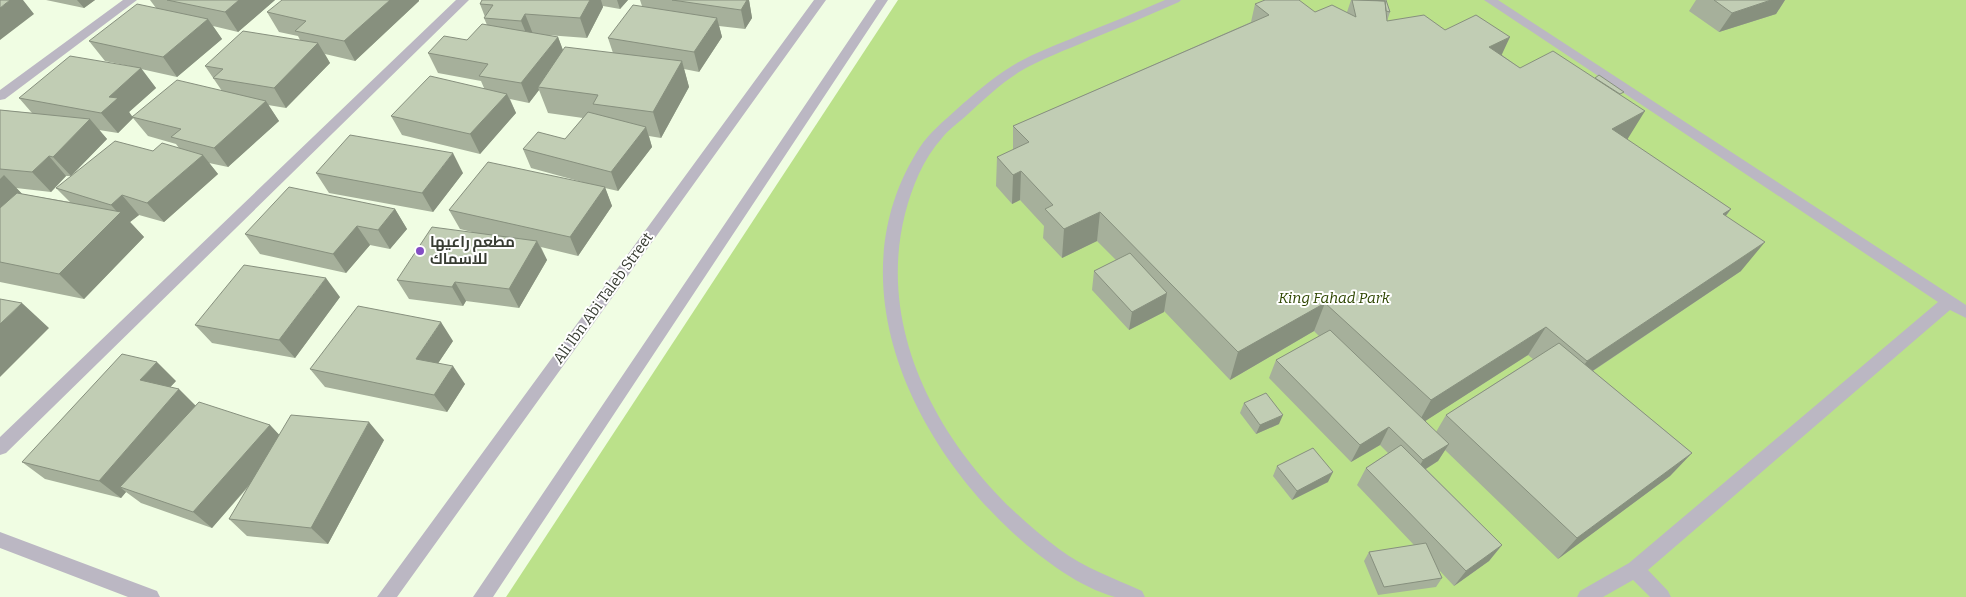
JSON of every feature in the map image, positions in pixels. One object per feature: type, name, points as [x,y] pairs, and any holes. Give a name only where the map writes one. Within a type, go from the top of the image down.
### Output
[{"type":"street","points":[[0,96],[131,0]]},
{"type":"street","points":[[0,448],[463,0]]},
{"type":"street","name":"Ali Ibn Abi Taleb Street","points":[[386,597],[820,0]]},
{"type":"street","points":[[482,597],[882,0]]},
{"type":"street","points":[[1136,597],[1063,563],[1016,525],[976,484],[943,442],[919,399],[902,356],[892,314],[889,274],[893,236],[902,200],[915,168],[934,137],[991,86],[1017,68],[1049,52],[1175,0]]},
{"type":"street","points":[[1490,0],[1966,312]]},
{"type":"street","points":[[1586,597],[1635,569],[1949,302]]},
{"type":"street","points":[[0,540],[151,597]]},
{"type":"street","points":[[1635,569],[1662,597]]},
{"type":"green space","name":"King Fahad Park","points":[[898,0],[1966,0],[1966,597],[506,597]]},
{"type":"building","points":[[0,0],[10,0],[0,8]]},
{"type":"building","points":[[167,0],[239,0],[225,12]]},
{"type":"building","points":[[282,0],[390,0],[344,41],[295,31],[306,21],[267,12]]},
{"type":"building","points":[[482,0],[590,0],[580,18],[525,14],[521,21],[484,18],[493,5],[480,4]]},
{"type":"building","points":[[672,0],[747,0],[741,10]]},
{"type":"building","points":[[1265,0],[1299,0],[1315,12],[1332,5],[1356,17],[1352,0],[1385,1],[1387,21],[1424,15],[1445,30],[1476,15],[1510,37],[1489,47],[1520,68],[1553,51],[1645,111],[1612,129],[1731,209],[1723,214],[1765,242],[1587,361],[1546,327],[1431,400],[1325,303],[1238,352],[1100,212],[1064,229],[1045,209],[1053,205],[1021,171],[1013,175],[997,157],[1029,142],[1013,126],[1269,15],[1255,4]]},
{"type":"building","points":[[1370,0],[1386,0],[1390,12],[1386,11],[1385,1]]},
{"type":"building","points":[[1714,0],[1771,0],[1732,13]]},
{"type":"building","points":[[137,4],[208,19],[163,57],[89,41]]},
{"type":"building","points":[[633,5],[717,18],[694,52],[608,38]]},
{"type":"building","points":[[482,24],[558,37],[521,83],[479,76],[488,64],[428,53],[444,36],[467,40]]},
{"type":"building","points":[[243,31],[318,43],[274,88],[213,78],[223,69],[205,66]]},
{"type":"building","points":[[565,47],[682,61],[653,112],[593,104],[598,95],[538,87]]},
{"type":"building","points":[[70,56],[141,68],[109,97],[118,98],[101,113],[19,98]]},
{"type":"building","points":[[1599,75],[1624,92],[1620,94],[1595,78]]},
{"type":"building","points":[[430,76],[507,94],[470,134],[391,116]]},
{"type":"building","points":[[177,80],[266,101],[214,148],[171,137],[181,129],[132,117]]},
{"type":"building","points":[[0,110],[90,119],[53,157],[49,156],[32,172],[0,169]]},
{"type":"building","points":[[588,112],[646,127],[611,172],[523,149],[538,132],[565,139]]},
{"type":"building","points":[[350,135],[453,153],[422,193],[316,173]]},
{"type":"building","points":[[115,141],[153,151],[162,143],[203,155],[147,203],[122,195],[111,205],[56,188]]},
{"type":"building","points":[[488,162],[605,187],[570,237],[449,210]]},
{"type":"building","points":[[289,187],[395,209],[378,230],[357,226],[333,254],[245,234]]},
{"type":"building","points":[[17,193],[121,212],[59,274],[0,262],[0,208]]},
{"type":"building","points":[[432,227],[537,241],[509,289],[455,282],[452,287],[397,280]]},
{"type":"building","points":[[1130,253],[1167,293],[1132,312],[1094,271]]},
{"type":"building","points":[[244,265],[326,278],[279,340],[195,325]]},
{"type":"building","points":[[0,299],[22,303],[0,324]]},
{"type":"building","points":[[358,306],[441,322],[416,359],[453,366],[434,395],[310,369]]},
{"type":"building","points":[[1330,330],[1449,444],[1423,460],[1389,427],[1360,445],[1276,360]]},
{"type":"building","points":[[1559,343],[1692,453],[1577,538],[1446,415]]},
{"type":"building","points":[[122,354],[157,362],[140,380],[179,389],[99,481],[22,462]]},
{"type":"building","points":[[1266,393],[1283,415],[1260,425],[1244,403]]},
{"type":"building","points":[[199,402],[270,425],[193,512],[120,487]]},
{"type":"building","points":[[291,415],[369,422],[311,528],[229,519]]},
{"type":"building","points":[[1401,445],[1502,545],[1466,571],[1366,468]]},
{"type":"building","points":[[1313,448],[1333,472],[1297,491],[1277,466]]},
{"type":"building","points":[[1426,543],[1442,578],[1384,587],[1369,552]]},
{"type":"place","name":"مطعم راعيها للاسماك","points":[[420,251]]}]
